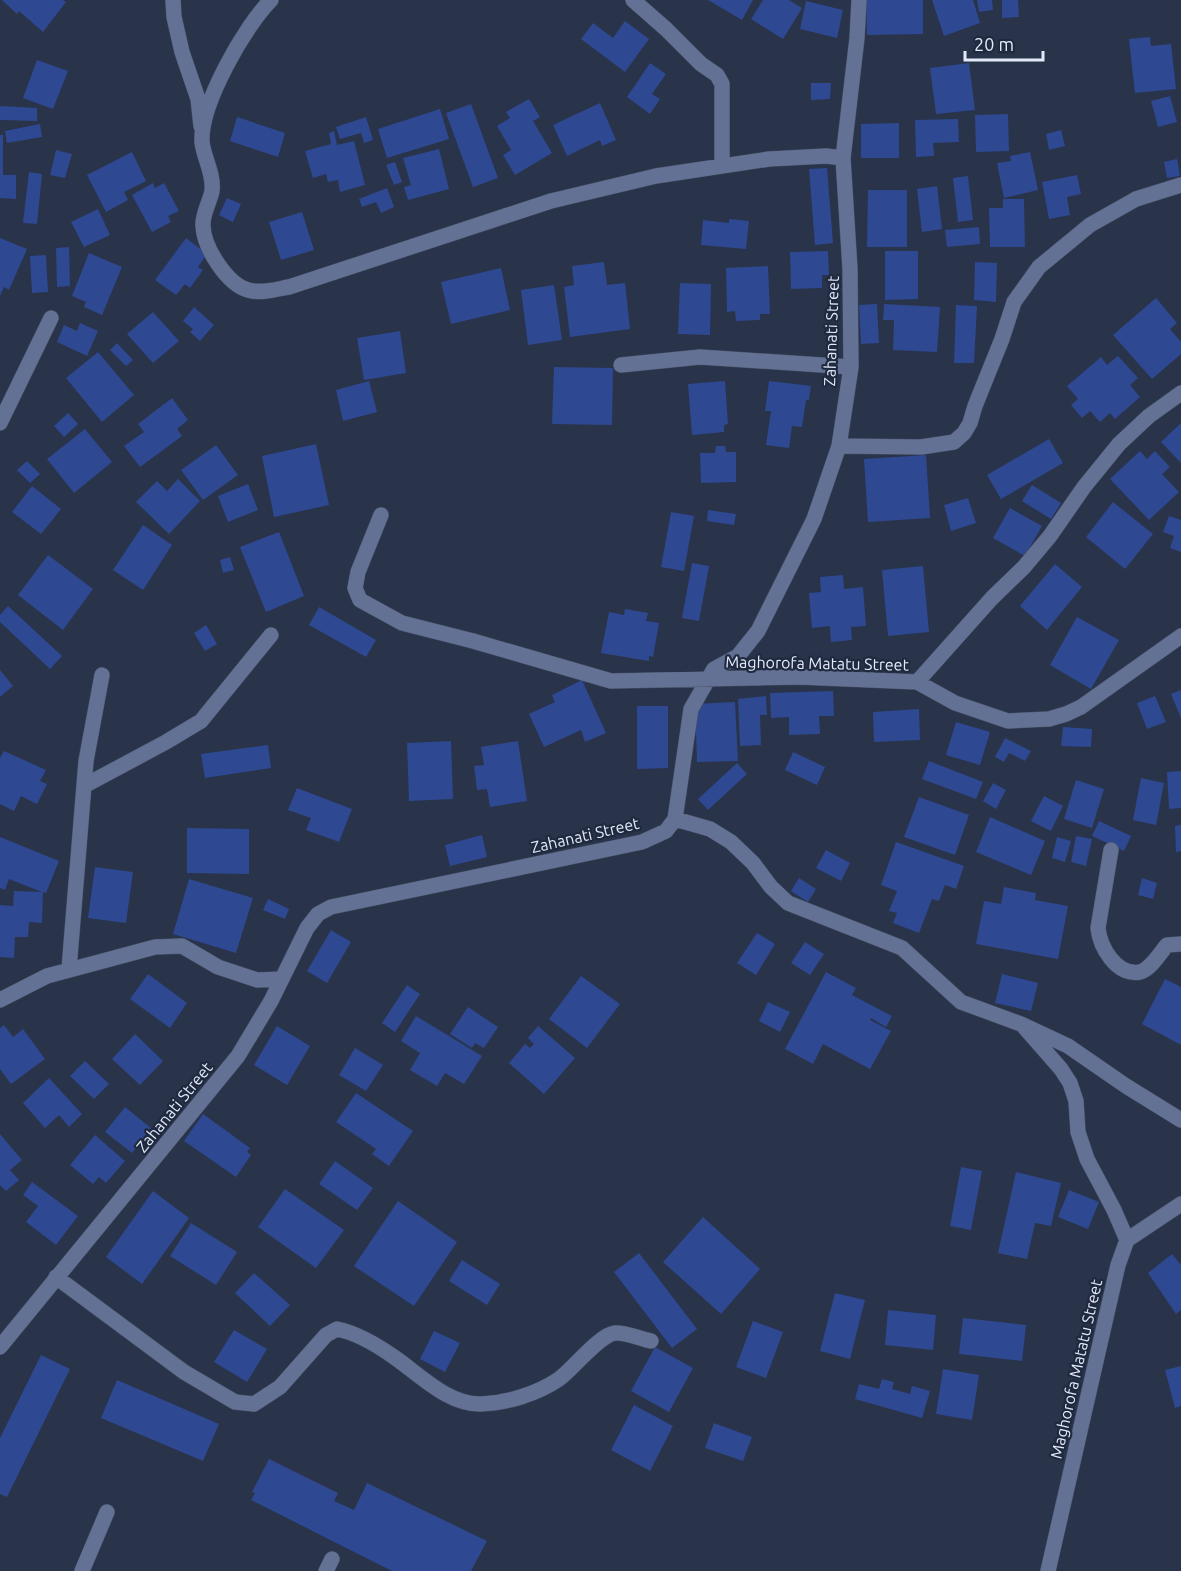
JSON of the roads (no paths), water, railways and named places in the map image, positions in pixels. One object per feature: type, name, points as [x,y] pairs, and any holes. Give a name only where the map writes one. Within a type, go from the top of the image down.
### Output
[{"type":"street","points":[[173,0],[174,17],[182,52],[198,99],[202,141],[211,174],[212,191],[203,226],[208,245],[224,273],[236,284],[248,290],[258,292],[289,287],[551,201],[656,176],[769,159],[826,156],[843,158]]},
{"type":"street","points":[[202,141],[206,119],[225,69],[242,37],[271,0]]},
{"type":"street","points":[[633,0],[701,64],[717,75],[722,84],[722,165]]},
{"type":"street","name":"Zahanati Street","points":[[0,1347],[238,1056],[271,1002],[307,928],[318,914],[331,907],[642,842],[666,831],[675,819],[691,709],[714,669],[738,656],[758,631],[814,519],[839,446],[851,367],[850,269],[843,158],[857,38],[859,0]]},
{"type":"street","points":[[839,446],[921,447],[954,442],[964,433],[970,423],[1014,302],[1039,267],[1090,225],[1136,199],[1181,185]]},
{"type":"street","points":[[0,423],[51,318]]},
{"type":"street","points":[[621,365],[700,357],[851,367]]},
{"type":"street","points":[[917,682],[1050,537],[1084,487],[1119,444],[1149,416],[1181,393]]},
{"type":"street","name":"Maghorofa Matatu Street","points":[[381,515],[358,572],[355,588],[360,600],[402,623],[611,681],[799,677],[917,682],[955,703],[1008,721],[1048,719],[1082,707],[1181,636]]},
{"type":"street","points":[[84,786],[201,721],[271,635]]},
{"type":"street","points":[[69,969],[86,761],[102,675]]},
{"type":"street","points":[[675,819],[710,829],[730,842],[753,863],[788,903],[902,948],[961,1002],[1021,1024],[1068,1046],[1181,1120]]},
{"type":"street","points":[[1112,850],[1098,928],[1099,940],[1104,951],[1114,963],[1129,971],[1140,972],[1149,967],[1167,945],[1181,944]]},
{"type":"street","points":[[0,1000],[47,976],[155,947],[182,946],[218,967],[257,980],[282,979]]},
{"type":"street","points":[[1021,1024],[1061,1069],[1070,1083],[1076,1101],[1078,1132],[1087,1159],[1127,1240],[1181,1204]]},
{"type":"street","name":"Maghorofa Matatu Street","points":[[1048,1571],[1118,1265],[1127,1240]]},
{"type":"street","points":[[56,1277],[184,1372],[235,1402],[254,1404],[280,1387],[326,1335],[337,1329],[352,1332],[392,1355],[448,1396],[463,1403],[481,1404],[524,1396],[558,1379],[586,1356],[604,1336],[617,1333],[651,1341]]},
{"type":"street","points":[[82,1571],[107,1512]]}]
